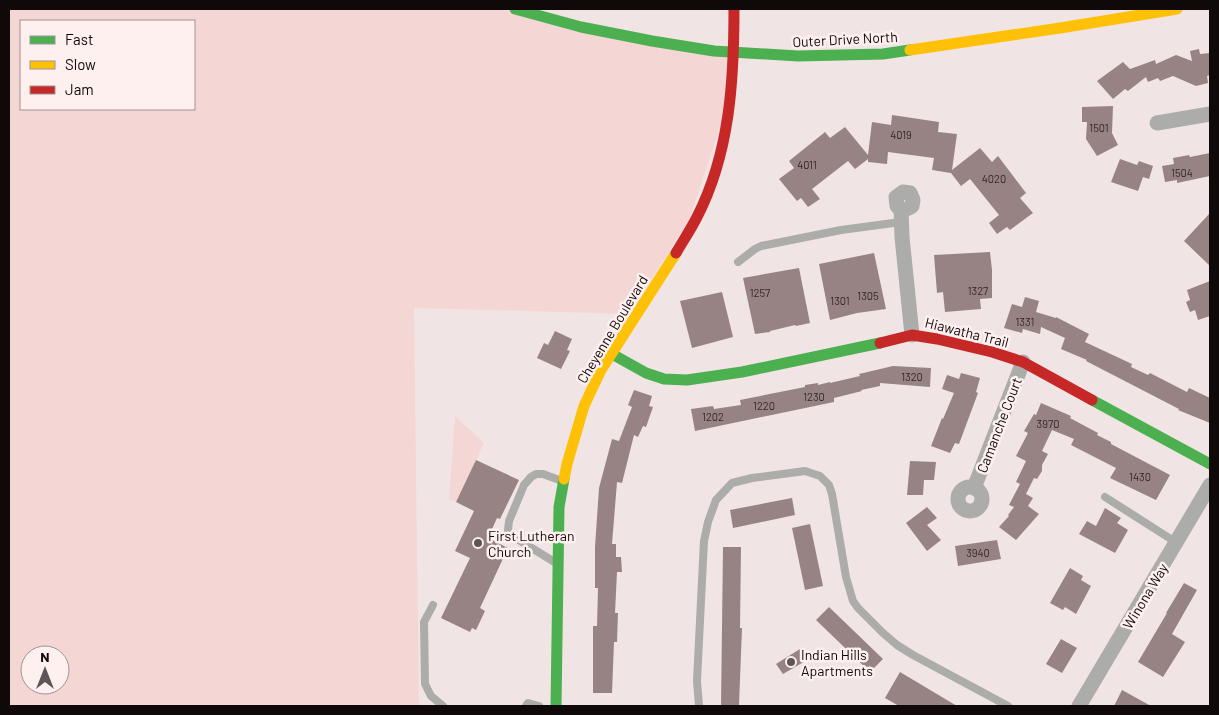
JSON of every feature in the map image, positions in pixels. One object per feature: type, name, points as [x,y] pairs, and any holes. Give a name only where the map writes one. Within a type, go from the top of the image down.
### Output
[{"type":"street","name":"Outer Drive North","points":[[515,9],[581,27],[705,49],[798,56],[883,54],[1177,9]]},
{"type":"street","name":"Cheyenne Boulevard","points":[[556,706],[559,507],[566,464],[584,406],[601,370],[669,264],[697,216],[713,179],[727,124],[734,52],[734,9]]},
{"type":"street","points":[[1157,124],[1210,114]]},
{"type":"street","points":[[901,215],[912,335]]},
{"type":"street","name":"Hiawatha Trail","points":[[612,354],[646,373],[664,379],[687,380],[803,360],[912,335],[937,338],[1023,362],[1210,464]]},
{"type":"street","name":"Camanche Court","points":[[974,488],[1023,362]]},
{"type":"street","name":"Winona Way","points":[[1079,706],[1210,484]]},
{"type":"lane","points":[[738,262],[754,249],[761,246],[841,230],[901,215]]},
{"type":"lane","points":[[698,706],[697,681],[704,541],[716,500],[732,483],[805,471],[820,476],[828,485],[832,494],[846,577],[853,601],[858,608],[882,633],[897,645],[1008,706]]},
{"type":"lane","points":[[557,564],[510,534],[508,525],[524,485],[531,477],[536,474],[543,474],[563,481]]},
{"type":"lane","points":[[1105,497],[1177,542]]},
{"type":"lane","points":[[433,605],[424,622],[425,684],[430,696],[443,706]]},
{"type":"lane","points":[[526,706],[528,703],[539,706]]},
{"type":"shaded area","points":[[9,9],[503,9],[517,14],[729,55],[722,122],[689,220],[629,314],[414,308],[419,706],[9,706]]},
{"type":"shaded area","points":[[455,416],[484,443],[456,502],[449,499]]},
{"type":"building","points":[[1199,49],[1200,54],[1210,53],[1208,83],[1196,86],[1173,76],[1160,81],[1158,78],[1148,82],[1146,77],[1128,91],[1125,89],[1113,99],[1097,81],[1123,62],[1130,69],[1155,60],[1156,64],[1176,55],[1192,61],[1190,51]]},
{"type":"building","points":[[1113,106],[1112,133],[1118,145],[1097,156],[1086,139],[1087,122],[1082,122],[1082,107]]},
{"type":"building","points":[[892,115],[939,122],[938,132],[957,134],[952,170],[980,148],[992,162],[998,156],[1026,193],[1020,198],[1033,213],[1010,230],[1007,227],[997,234],[989,223],[999,215],[970,179],[961,186],[951,173],[932,170],[934,158],[888,152],[887,164],[868,162],[868,159],[855,169],[848,161],[812,189],[820,199],[808,207],[801,198],[797,201],[779,179],[794,168],[789,161],[825,132],[830,138],[845,127],[868,155],[872,122],[891,125]]},
{"type":"building","points":[[1210,153],[1210,176],[1177,183],[1177,180],[1165,182],[1162,166],[1174,164],[1173,158]]},
{"type":"building","points":[[1120,159],[1137,165],[1139,161],[1153,166],[1149,179],[1143,177],[1138,191],[1111,182]]},
{"type":"building","points":[[1210,213],[1210,266],[1184,241]]},
{"type":"building","points":[[990,252],[992,298],[980,299],[981,309],[945,312],[943,292],[937,293],[934,255]]},
{"type":"building","points":[[874,253],[886,309],[857,313],[830,320],[819,264]]},
{"type":"building","points":[[799,268],[810,323],[755,334],[743,278]]},
{"type":"building","points":[[1210,281],[1210,316],[1198,320],[1195,310],[1190,312],[1186,302],[1190,300],[1187,290]]},
{"type":"building","points":[[722,292],[733,337],[692,348],[680,301]]},
{"type":"building","points":[[1025,297],[1039,301],[1036,312],[1056,317],[1089,334],[1085,342],[1132,364],[1131,367],[1148,375],[1150,373],[1187,392],[1189,388],[1210,398],[1210,423],[1178,410],[1087,360],[1061,349],[1065,338],[1041,327],[1040,334],[1023,329],[1022,333],[1004,328],[1012,304],[1022,307]]},
{"type":"building","points":[[555,331],[572,339],[567,350],[570,351],[561,369],[537,358],[544,343],[548,345]]},
{"type":"building","points":[[893,366],[931,368],[930,387],[880,383],[880,386],[834,398],[834,402],[695,431],[691,409],[713,406],[714,409],[741,405],[740,400],[805,387],[805,385],[830,383]]},
{"type":"building","points":[[961,373],[980,378],[976,392],[978,393],[959,444],[955,443],[950,453],[931,446],[954,393],[942,389],[947,375],[959,379]]},
{"type":"building","points":[[634,390],[652,396],[649,406],[653,407],[646,427],[643,426],[638,437],[634,435],[622,483],[617,482],[612,544],[616,544],[616,557],[621,557],[622,572],[617,572],[615,613],[618,613],[617,642],[614,642],[612,693],[593,693],[593,626],[597,626],[598,588],[595,588],[595,547],[599,488],[612,439],[619,441],[632,407],[628,405]]},
{"type":"building","points":[[1041,403],[1071,416],[1070,418],[1098,433],[1097,435],[1111,442],[1111,444],[1170,475],[1156,500],[1110,478],[1116,468],[1071,445],[1074,439],[1052,430],[1042,451],[1048,454],[1042,465],[1042,471],[1037,479],[1034,478],[1026,494],[1033,498],[1028,506],[1039,514],[1016,540],[999,527],[1014,507],[1009,505],[1020,484],[1016,482],[1026,461],[1016,456],[1028,433],[1024,431],[1034,414],[1036,415]]},
{"type":"building","name":"First Lutheran Church","points":[[476,460],[519,480],[500,519],[497,518],[488,538],[508,548],[480,608],[485,611],[476,630],[472,628],[470,632],[441,618],[470,558],[455,551],[474,511],[456,502]]},
{"type":"building","points":[[910,461],[936,462],[934,480],[924,480],[923,495],[907,495]]},
{"type":"building","points":[[792,498],[795,515],[733,528],[730,510]]},
{"type":"building","points":[[927,507],[937,518],[927,525],[941,540],[927,551],[906,523]]},
{"type":"building","points":[[1105,508],[1121,518],[1117,523],[1128,530],[1115,553],[1079,534],[1087,521],[1096,526]]},
{"type":"building","points":[[810,524],[823,586],[805,590],[792,528]]},
{"type":"building","points":[[997,540],[1001,559],[958,566],[955,546]]},
{"type":"building","points":[[723,547],[741,547],[740,628],[742,628],[739,705],[721,706]]},
{"type":"building","points":[[1070,568],[1083,576],[1081,580],[1091,586],[1076,614],[1065,607],[1063,610],[1050,603]]},
{"type":"building","points":[[1184,583],[1197,590],[1172,634],[1185,642],[1163,677],[1138,662]]},
{"type":"building","points":[[829,607],[883,659],[870,672],[816,620]]},
{"type":"building","points":[[1061,639],[1077,648],[1062,673],[1046,664]]},
{"type":"building","name":"Indian Hills Apartments","points":[[800,649],[807,660],[783,674],[776,664]]},
{"type":"building","points":[[900,672],[957,706],[899,706],[885,698]]},
{"type":"building","points":[[1122,690],[1151,706],[1114,706]]},
{"type":"traffic: fast","points":[[515,9],[581,27],[714,51],[798,56],[883,54],[910,50]]},
{"type":"traffic: fast","points":[[612,354],[646,373],[664,379],[687,380],[742,372],[880,343]]},
{"type":"traffic: fast","points":[[1092,400],[1210,464]]},
{"type":"traffic: fast","points":[[556,706],[559,507],[564,479]]},
{"type":"traffic: slow","points":[[910,50],[1177,9]]},
{"type":"traffic: slow","points":[[564,479],[584,406],[601,370],[676,253]]},
{"type":"traffic: jam","points":[[676,253],[695,222],[708,193],[723,142],[731,89],[734,9]]},
{"type":"traffic: jam","points":[[880,343],[912,335],[992,352],[1023,362],[1092,400]]},
{"type":"place","name":"First Lutheran Church","points":[[478,543]]},
{"type":"place","name":"Indian Hills Apartments","points":[[791,662]]}]
